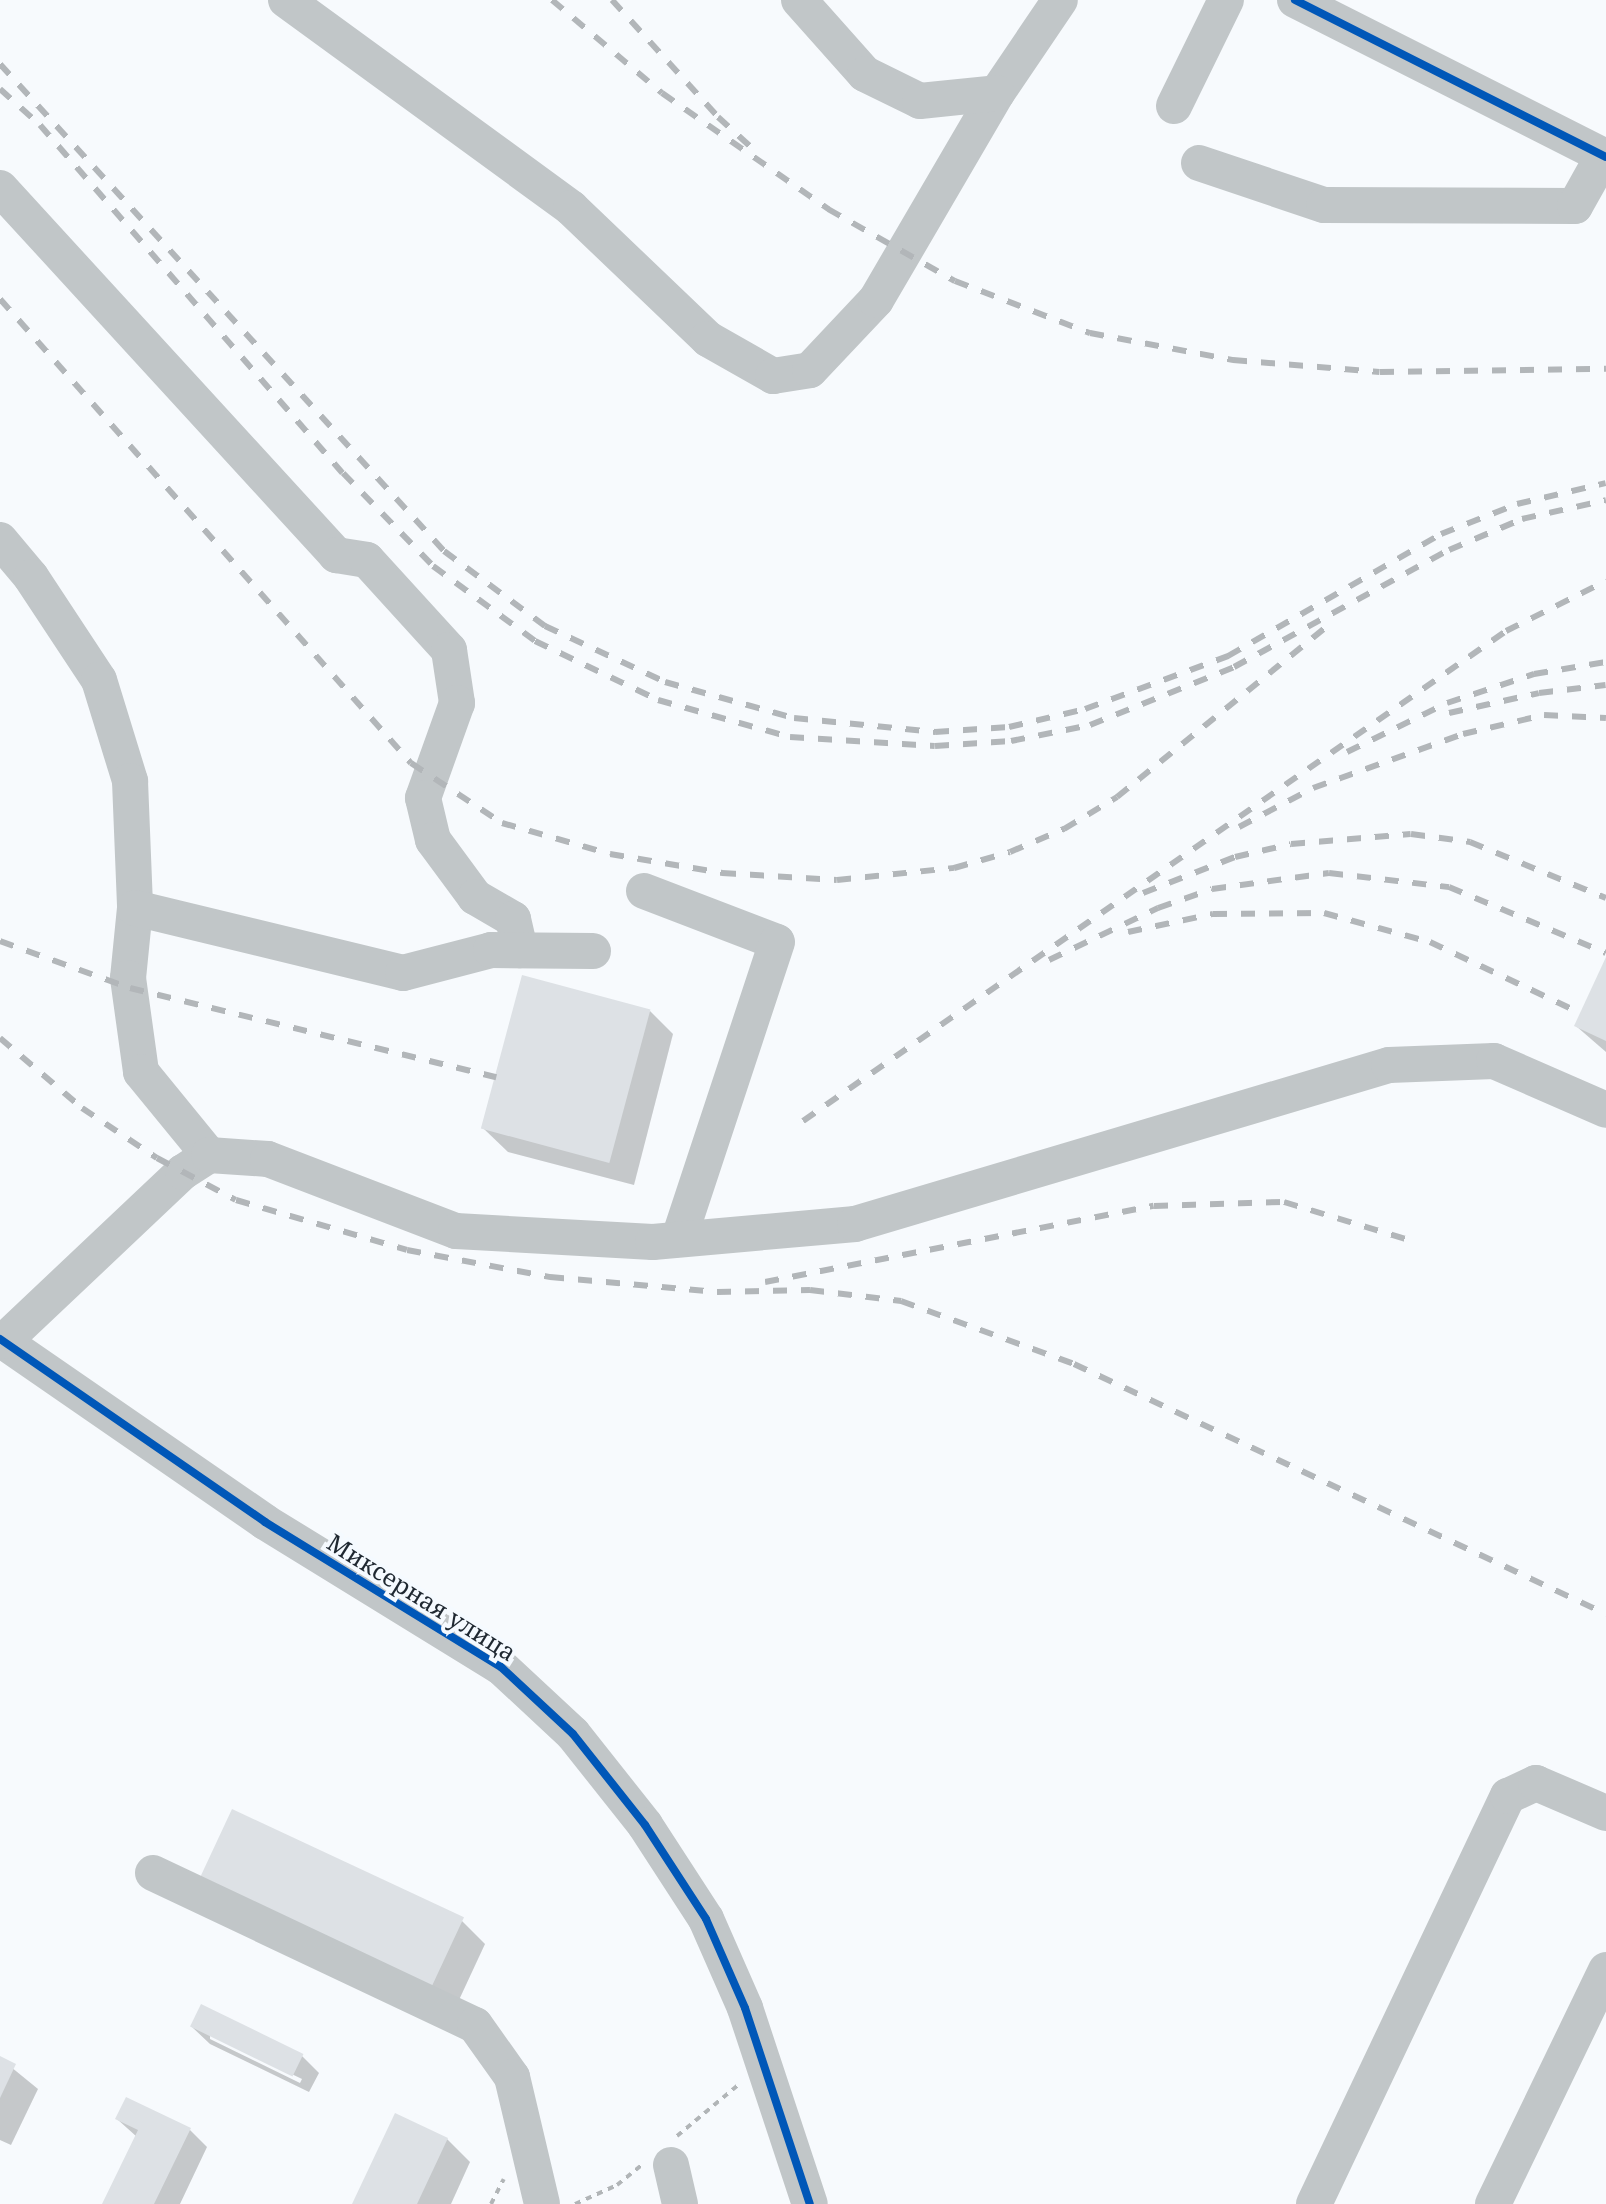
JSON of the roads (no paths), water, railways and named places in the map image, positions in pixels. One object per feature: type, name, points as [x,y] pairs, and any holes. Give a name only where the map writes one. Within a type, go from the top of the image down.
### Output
[{"type":"street","points":[[286,0],[571,208],[708,339],[773,376],[810,370],[876,300],[997,93],[1060,0]]},
{"type":"street","points":[[799,0],[865,74],[920,101],[997,93]]},
{"type":"street","points":[[1174,106],[1226,0]]},
{"type":"street","points":[[1199,163],[1324,205],[1575,206],[1605,156],[1295,0]]},
{"type":"street","points":[[0,188],[336,555],[367,560],[449,650],[457,703],[423,798],[433,840],[475,897],[513,919],[520,950]]},
{"type":"street","points":[[0,540],[31,577],[99,680],[130,781],[135,908],[128,978],[141,1072],[209,1155]]},
{"type":"street","points":[[644,891],[777,942],[679,1239]]},
{"type":"street","points":[[135,908],[403,973],[491,950],[593,951]]},
{"type":"street","points":[[2,1340],[183,1172],[209,1155],[268,1159],[456,1231],[679,1239],[855,1224],[1389,1065],[1494,1061],[1606,1110]]},
{"type":"street","name":"Миксерная улица","points":[[2,1340],[265,1522],[501,1667],[573,1734],[645,1825],[706,1919],[767,2076],[810,2204]]},
{"type":"street","points":[[1314,2204],[1508,1796],[1536,1783],[1606,1813]]},
{"type":"street","points":[[153,1873],[475,2025],[512,2077],[542,2204]]},
{"type":"street","points":[[1493,2204],[1606,1970]]},
{"type":"street","points":[[666,2153],[680,2204]]},
{"type":"railway","points":[[552,0],[662,93],[828,209],[955,281],[1090,333],[1233,360],[1380,372],[1606,369]]},
{"type":"railway","points":[[612,0],[718,117],[752,148]]},
{"type":"railway","points":[[0,64],[444,551],[545,626],[665,682],[794,718],[935,732],[1009,727],[1085,709],[1228,656],[1441,534],[1517,504],[1606,483]]},
{"type":"railway","points":[[0,89],[40,125],[343,473],[433,566],[535,641],[658,700],[790,737],[935,746],[1011,741],[1090,725],[1234,667],[1449,550],[1522,519],[1606,500]]},
{"type":"railway","points":[[0,299],[411,763],[502,823],[610,854],[722,873],[837,880],[954,868],[1010,852],[1064,829],[1117,797],[1331,623]]},
{"type":"railway","points":[[803,1121],[1506,631],[1606,581]]},
{"type":"railway","points":[[1347,752],[1447,703],[1534,674],[1606,662]]},
{"type":"railway","points":[[1449,713],[1539,693],[1606,685]]},
{"type":"railway","points":[[1239,827],[1313,788],[1463,734],[1544,715],[1606,718]]},
{"type":"railway","points":[[1143,893],[1235,857],[1291,844],[1411,834],[1470,842],[1606,898]]},
{"type":"railway","points":[[1049,960],[1158,908],[1212,889],[1329,873],[1449,887],[1606,953]]},
{"type":"railway","points":[[1128,932],[1213,914],[1324,913],[1430,942],[1580,1013]]},
{"type":"railway","points":[[0,941],[130,988],[496,1077]]},
{"type":"railway","points":[[0,1038],[82,1108],[157,1158],[236,1200],[407,1250],[550,1277],[717,1292],[810,1290],[901,1301],[1074,1364],[1606,1614]]},
{"type":"railway","points":[[765,1282],[1154,1206],[1284,1202],[1409,1240]]}]
